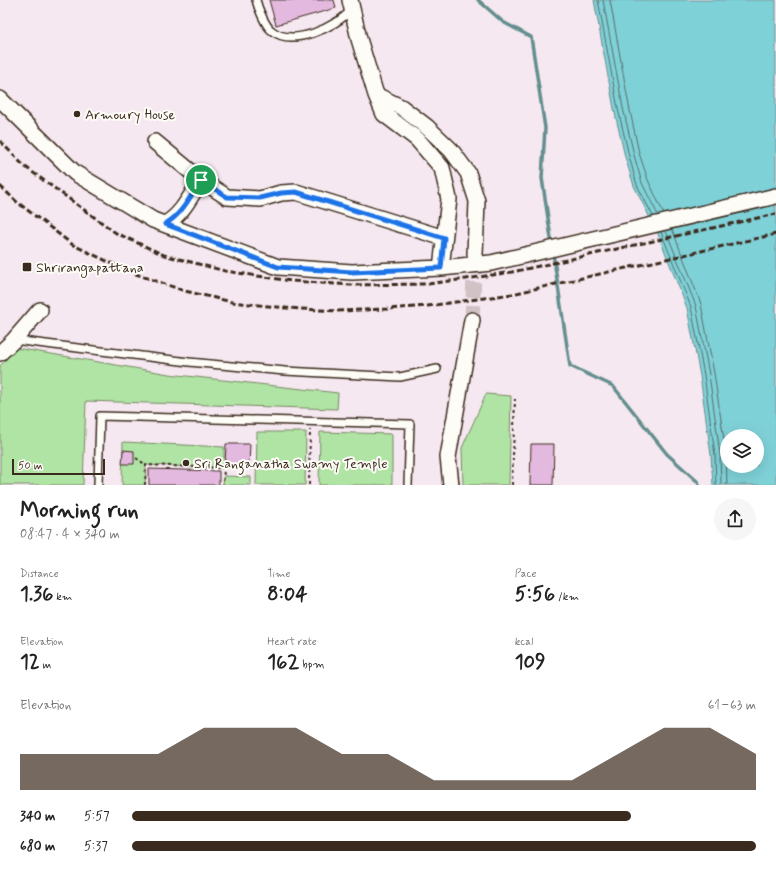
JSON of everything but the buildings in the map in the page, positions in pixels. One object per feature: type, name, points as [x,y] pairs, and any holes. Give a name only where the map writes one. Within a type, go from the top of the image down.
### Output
[{"type":"street","points":[[351,4],[359,39],[376,95],[384,114],[417,139],[442,168],[449,199],[441,268]]},
{"type":"street","points":[[376,95],[401,107],[426,127],[450,150],[468,173],[477,201],[475,254]]},
{"type":"street","points":[[0,98],[75,173],[153,220],[278,267],[352,272],[441,268],[491,263],[506,258],[776,196]]},
{"type":"street","points":[[155,142],[201,180],[227,197],[260,198],[281,193],[296,192],[444,238]]},
{"type":"street","points":[[165,224],[173,220],[178,214],[201,180]]},
{"type":"street","points":[[0,353],[14,340],[40,310]]},
{"type":"street","points":[[452,485],[448,457],[472,320]]},
{"type":"lane","points":[[256,0],[257,6],[270,30],[282,36],[313,34],[344,18],[351,4]]},
{"type":"lane","points":[[14,340],[189,362],[285,371],[400,377],[437,369]]},
{"type":"lane","points":[[98,485],[100,416],[410,424],[408,485]]},
{"type":"path","points":[[512,485],[515,399]]},
{"type":"path","points":[[309,485],[311,421]]},
{"type":"path","points":[[136,458],[146,465],[238,468]]},
{"type":"path","points":[[145,485],[146,465]]},
{"type":"path","points":[[223,485],[224,468]]},
{"type":"green space","points":[[16,348],[169,374],[338,393],[337,409],[86,401],[83,485],[0,485],[0,366]]},
{"type":"green space","points":[[486,394],[511,396],[509,485],[463,485],[462,448]]},
{"type":"green space","points":[[257,432],[306,432],[305,485],[256,485]]},
{"type":"green space","points":[[320,432],[392,434],[392,485],[319,485]]},
{"type":"green space","points":[[123,442],[224,447],[224,468],[146,465],[145,485],[122,485]]},
{"type":"green space","points":[[224,476],[251,477],[251,485],[223,485]]},
{"type":"water","points":[[594,0],[776,0],[776,485],[713,485],[711,455],[700,376],[687,308],[658,234],[634,186],[625,157],[614,109]]},
{"type":"waterway","points":[[478,0],[503,22],[531,37],[545,128],[542,178],[552,245]]},
{"type":"waterway","points":[[553,253],[570,366],[613,386],[667,454],[698,482],[699,485]]},
{"type":"tunnel","points":[[472,320],[475,254]]},
{"type":"railway","points":[[0,141],[24,166],[116,233],[164,255],[225,271],[291,281],[351,285],[427,284],[466,279],[512,272],[776,214]]},
{"type":"railway","points":[[0,186],[17,202],[73,245],[130,272],[185,291],[232,302],[286,308],[337,311],[387,309],[428,306],[512,294],[776,234]]},
{"type":"place","name":"Armoury House","points":[[77,114]]},
{"type":"place","name":"Shrirangapattana","points":[[27,267]]},
{"type":"place","name":"Sri Ranganatha Swamy Temple","points":[[186,463]]},
{"type":"route","points":[[201,180],[227,197],[260,198],[281,193],[296,192],[444,238],[441,268],[352,272],[278,267],[165,224],[173,220],[178,214],[201,180]]}]
